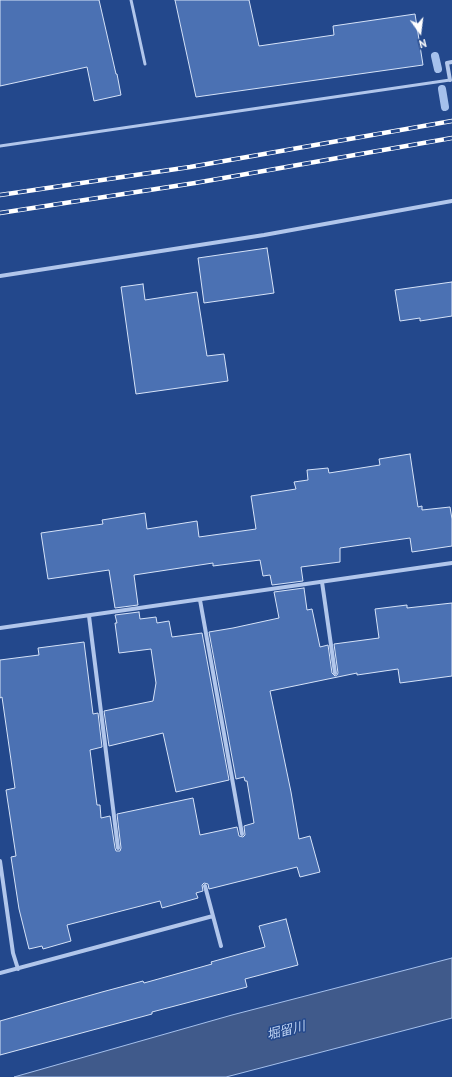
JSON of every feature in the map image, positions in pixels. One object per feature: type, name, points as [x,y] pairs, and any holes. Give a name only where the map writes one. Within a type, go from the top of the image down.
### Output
[{"type":"street","points":[[450,80],[447,63],[452,62]]},
{"type":"street","points":[[0,276],[264,236],[452,201]]},
{"type":"street","points":[[0,628],[452,563]]},
{"type":"street","points":[[322,582],[335,673]]},
{"type":"street","points":[[200,600],[242,834]]},
{"type":"street","points":[[89,616],[118,848]]},
{"type":"street","points":[[0,861],[13,953],[18,969]]},
{"type":"street","points":[[205,886],[221,946]]},
{"type":"street","points":[[0,907],[6,906]]},
{"type":"street","points":[[0,974],[213,916]]},
{"type":"lane","points":[[131,0],[145,64]]},
{"type":"lane","points":[[0,146],[450,80]]},
{"type":"water","name":"堀留川","points":[[452,958],[452,1018],[226,1077],[14,1077],[232,1015]]},
{"type":"building","points":[[0,0],[99,0],[121,95],[94,101],[87,67],[0,86]]},
{"type":"building","points":[[175,0],[249,0],[259,46],[334,35],[333,26],[415,14],[423,65],[196,97]]},
{"type":"building","points":[[267,248],[274,293],[204,303],[198,258]]},
{"type":"building","points":[[452,282],[452,316],[420,321],[420,318],[400,321],[395,290]]},
{"type":"building","points":[[143,284],[145,300],[197,292],[207,356],[224,354],[228,381],[136,394],[121,287]]},
{"type":"building","points":[[410,454],[418,507],[422,506],[422,510],[450,507],[452,519],[452,546],[412,552],[410,538],[340,548],[340,562],[301,567],[303,581],[272,585],[270,575],[263,576],[260,560],[213,566],[213,563],[134,575],[138,605],[115,608],[109,570],[48,579],[41,533],[103,524],[102,520],[145,513],[147,529],[197,521],[199,537],[256,529],[251,496],[296,489],[294,482],[308,480],[307,470],[328,468],[329,473],[380,465],[379,459]]},
{"type":"building","points":[[304,588],[307,610],[312,609],[320,647],[328,645],[332,673],[335,676],[338,673],[334,644],[379,638],[375,609],[407,605],[407,608],[452,603],[452,676],[400,683],[398,669],[357,675],[357,673],[270,691],[299,839],[310,836],[320,872],[300,877],[297,867],[209,889],[208,884],[204,883],[202,885],[203,891],[196,893],[198,898],[162,908],[160,901],[67,925],[71,941],[43,949],[42,946],[29,949],[19,909],[11,857],[16,856],[6,790],[15,788],[2,697],[0,698],[0,660],[39,655],[38,648],[84,642],[93,714],[98,713],[102,747],[90,750],[97,805],[100,805],[101,818],[110,816],[116,851],[120,851],[121,848],[117,814],[193,798],[200,835],[237,827],[239,836],[243,837],[245,835],[244,826],[254,823],[247,781],[245,781],[244,777],[236,779],[209,632],[279,618],[274,592]]},
{"type":"building","points":[[139,612],[140,619],[156,617],[157,623],[169,621],[172,637],[202,633],[229,780],[176,792],[163,733],[109,746],[104,711],[153,701],[156,683],[151,649],[119,653],[115,615]]},
{"type":"building","points":[[286,919],[298,965],[245,979],[247,987],[0,1055],[0,1021],[143,981],[144,983],[265,947],[259,926]]},
{"type":"waterway","points":[[435,56],[438,69]]},
{"type":"waterway","points":[[442,89],[445,107]]},
{"type":"railway","points":[[0,195],[190,167],[452,121]]},
{"type":"railway","points":[[0,213],[195,183],[452,138]]}]
